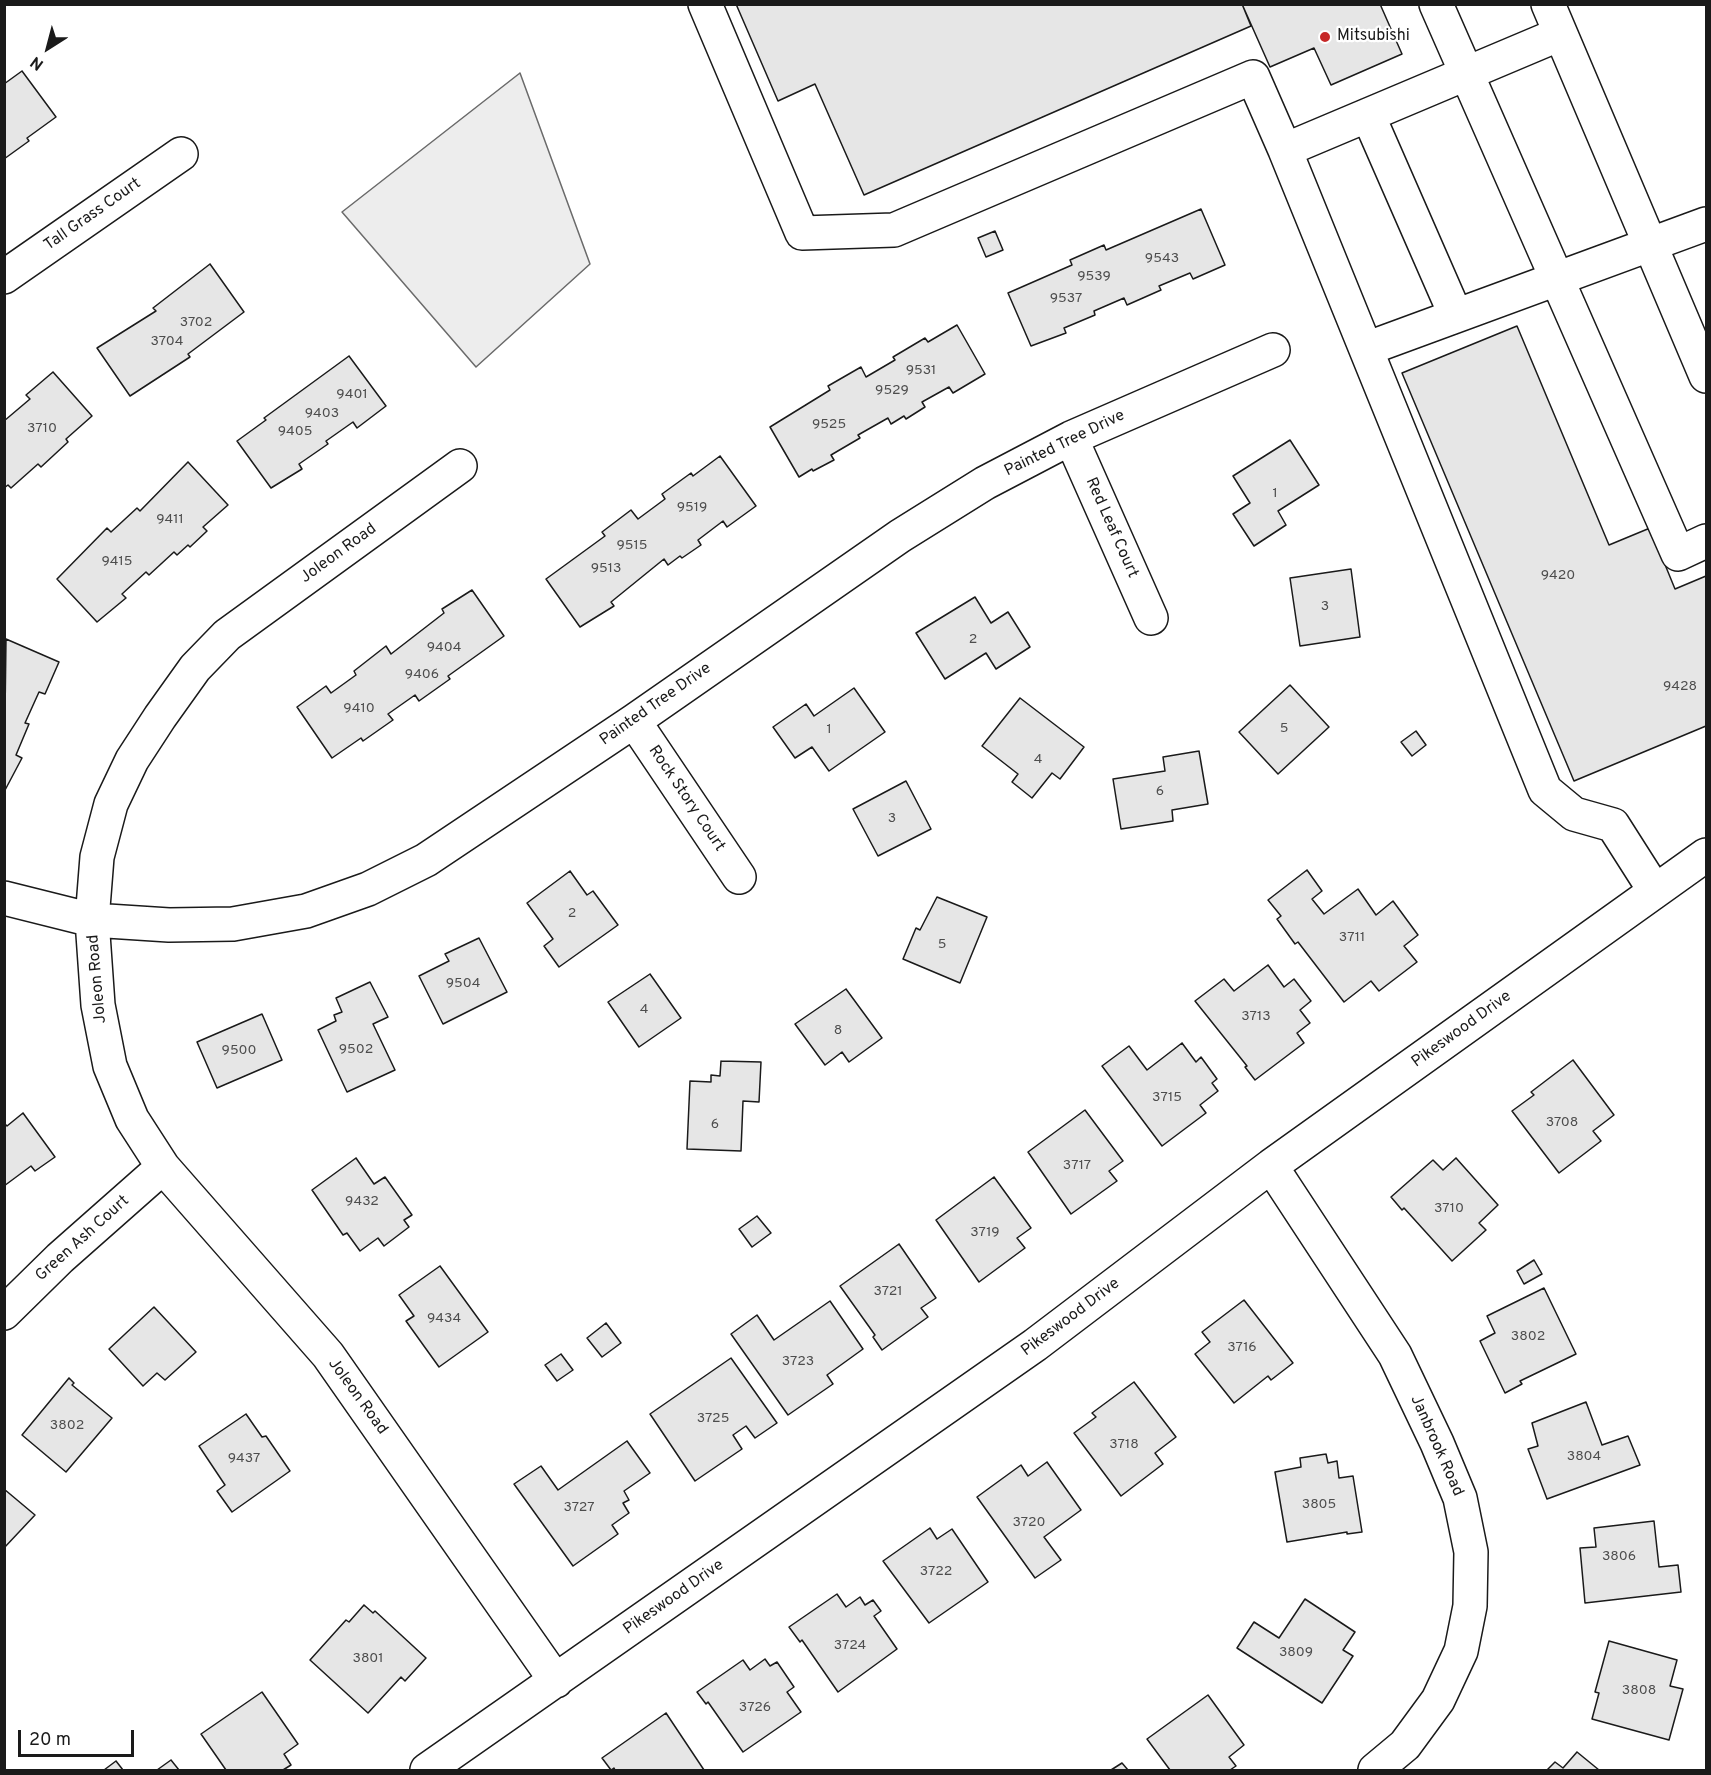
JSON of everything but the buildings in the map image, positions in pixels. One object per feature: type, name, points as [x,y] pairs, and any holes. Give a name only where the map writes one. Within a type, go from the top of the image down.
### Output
[{"type":"street","points":[[705,4],[802,233],[894,230],[1253,77],[1285,150],[1545,790],[1574,814],[1613,825],[1655,891]]},
{"type":"street","points":[[1437,4],[1678,554],[1707,541]]},
{"type":"street","points":[[1285,150],[1467,74],[1554,19],[1707,376]]},
{"type":"street","points":[[1368,115],[1456,316]]},
{"type":"street","name":"Tall Grass Court","points":[[4,277],[181,154]]},
{"type":"street","points":[[1366,349],[1707,224]]},
{"type":"street","name":"Painted Tree Drive","points":[[4,898],[93,920],[169,925],[233,924],[306,911],[368,889],[426,860],[634,721],[900,536],[985,483],[1071,438],[1273,350]]},
{"type":"street","name":"Red Leaf Court","points":[[1071,438],[1151,618]]},
{"type":"street","name":"Joleon Road","points":[[460,466],[227,635],[195,668],[132,760],[111,804],[97,857],[93,920],[98,1005],[110,1066],[132,1119],[163,1167],[328,1355],[556,1681]]},
{"type":"street","name":"Rock Story Court","points":[[634,721],[739,877]]},
{"type":"street","name":"Pikeswood Drive","points":[[427,1770],[1035,1345],[1271,1167],[1707,855]]},
{"type":"street","name":"Green Ash Court","points":[[4,1312],[60,1258],[163,1167]]},
{"type":"street","name":"Janbrook Road","points":[[1271,1167],[1395,1355],[1437,1443],[1460,1498],[1472,1552],[1470,1606],[1461,1652],[1438,1700],[1405,1745],[1375,1770]]},
{"type":"shaded area","points":[[520,73],[590,264],[476,367],[342,212]]},
{"type":"place","name":"Mitsubishi","points":[[1325,37]]}]
